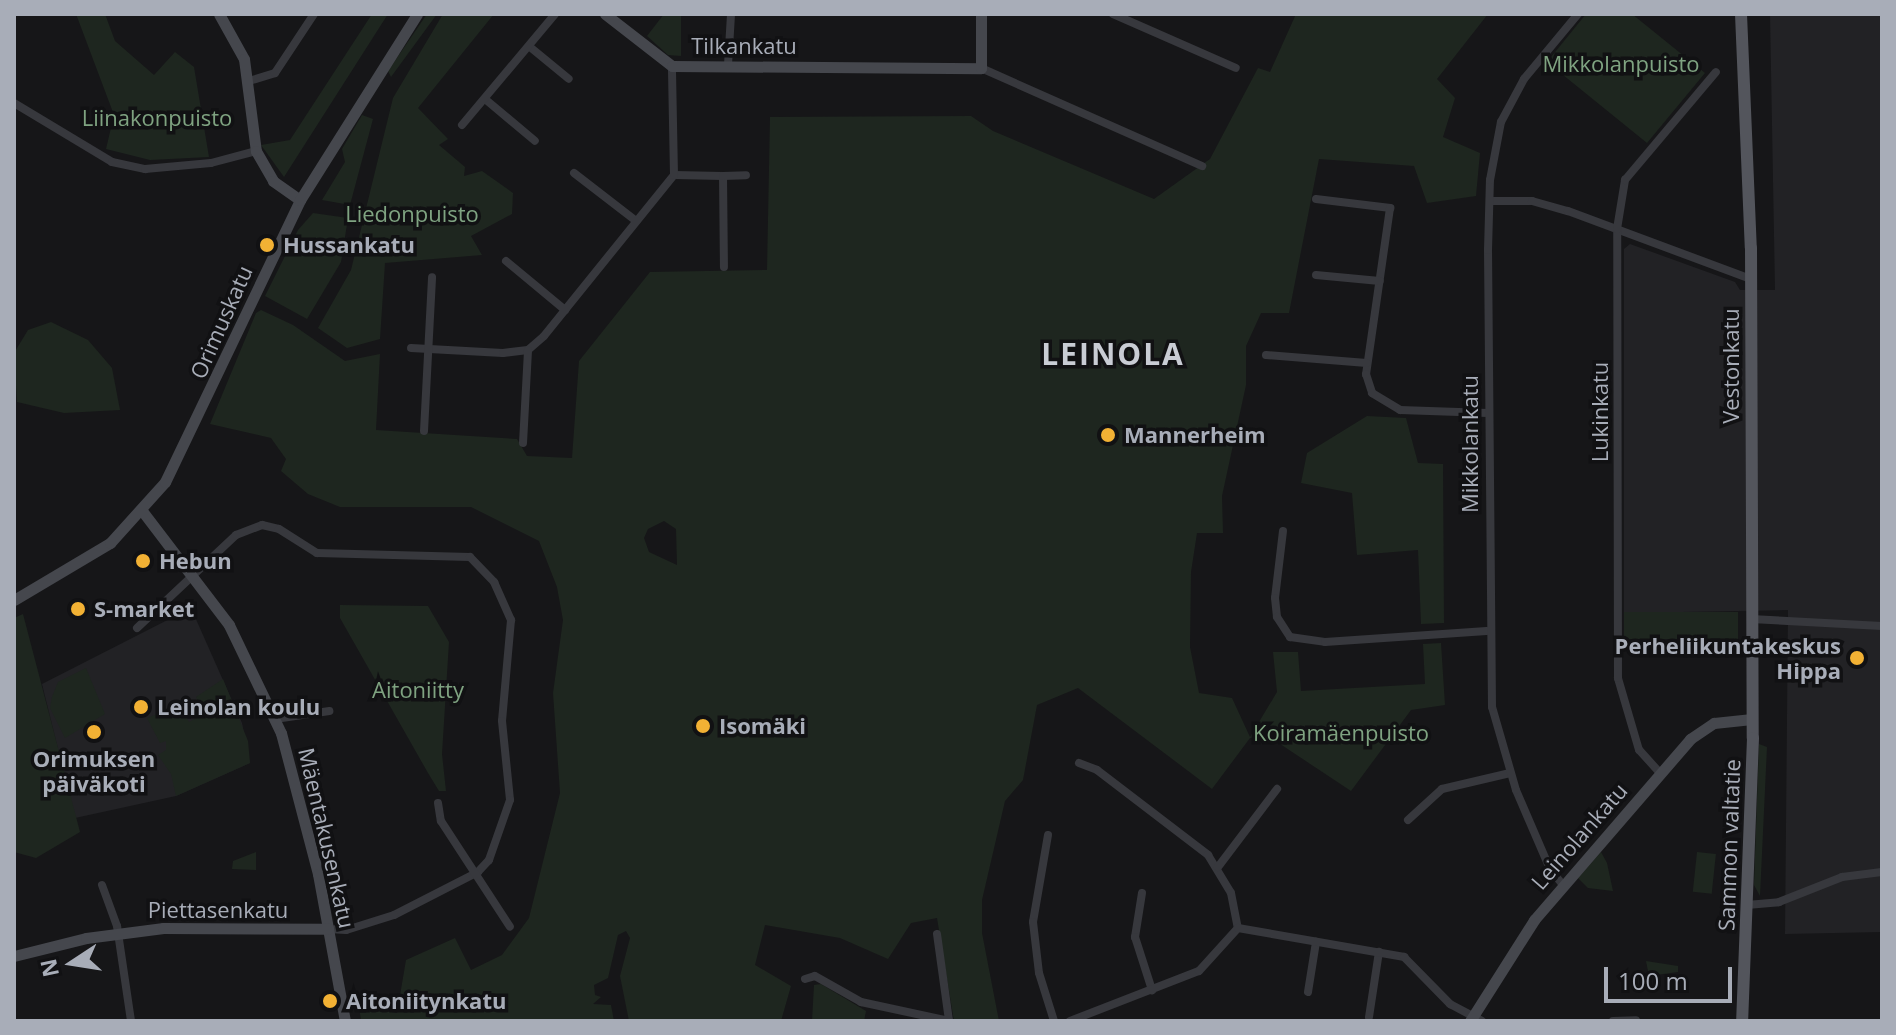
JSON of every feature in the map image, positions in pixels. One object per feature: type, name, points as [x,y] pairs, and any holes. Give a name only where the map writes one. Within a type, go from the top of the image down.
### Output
[{"type":"main road","name":"Vestonkatu","points":[[1741,14],[1751,279],[1752,719]]},
{"type":"main road","name":"Sammon valtatie","points":[[1742,1021],[1752,719]]},
{"type":"street","points":[[219,14],[238,44],[249,81],[256,151],[273,181],[300,200]]},
{"type":"street","points":[[249,81],[275,73],[314,14]]},
{"type":"street","name":"Orimuskatu","points":[[14,600],[92,556],[143,512],[198,422],[300,200],[417,14]]},
{"type":"street","points":[[462,125],[555,14]]},
{"type":"street","name":"Tilkankatu","points":[[605,14],[672,66],[981,68]]},
{"type":"street","points":[[728,65],[731,14]]},
{"type":"street","points":[[981,14],[981,68],[1202,166]]},
{"type":"street","points":[[1113,14],[1236,68]]},
{"type":"street","name":"Mikkolankatu","points":[[1563,885],[1550,869],[1510,773],[1492,707],[1487,631],[1490,201],[1495,140],[1509,104],[1578,14]]},
{"type":"street","points":[[530,47],[569,79]]},
{"type":"street","points":[[523,443],[528,350],[565,310],[674,175],[672,66]]},
{"type":"street","name":"Lukinkatu","points":[[1660,773],[1639,750],[1618,678],[1617,229],[1625,180],[1716,72]]},
{"type":"street","points":[[485,99],[535,141]]},
{"type":"street","points":[[14,103],[112,162],[145,169],[211,163],[256,151]]},
{"type":"street","points":[[574,173],[636,221]]},
{"type":"street","points":[[674,175],[746,175]]},
{"type":"street","points":[[723,176],[724,267]]},
{"type":"street","points":[[1316,199],[1390,208],[1367,363],[1367,384],[1388,407],[1488,413]]},
{"type":"street","points":[[1490,201],[1532,201],[1751,279]]},
{"type":"street","points":[[506,261],[565,310]]},
{"type":"street","points":[[1316,275],[1380,281]]},
{"type":"street","points":[[424,431],[432,277]]},
{"type":"street","points":[[411,348],[528,350]]},
{"type":"street","points":[[1266,355],[1367,363]]},
{"type":"street","name":"Mäentakusenkatu","points":[[143,512],[196,577],[242,648],[275,719],[328,929],[345,1021]]},
{"type":"street","points":[[137,628],[196,577],[236,535],[262,525],[279,529],[317,553],[478,561],[504,598],[512,635],[502,721],[508,813],[489,860],[478,872],[394,915],[346,930],[328,929]]},
{"type":"street","points":[[1283,531],[1275,598],[1277,617],[1290,637],[1325,642],[1487,631]]},
{"type":"street","points":[[1751,619],[1882,626]]},
{"type":"street","points":[[275,719],[329,711]]},
{"type":"street","name":"Leinolankatu","points":[[1475,1019],[1518,943],[1563,885],[1660,773],[1704,728],[1752,719]]},
{"type":"street","points":[[1079,763],[1119,786],[1218,867],[1234,902],[1238,928]]},
{"type":"street","points":[[1408,820],[1442,789],[1510,773]]},
{"type":"street","points":[[1218,867],[1277,789]]},
{"type":"street","points":[[438,803],[441,821],[478,872],[510,927]]},
{"type":"street","points":[[1048,835],[1033,922],[1037,967],[1054,1021]]},
{"type":"street","points":[[1747,905],[1779,902],[1842,877],[1882,872]]},
{"type":"street","points":[[102,885],[118,933],[131,1021]]},
{"type":"street","points":[[1142,893],[1135,937],[1152,990]]},
{"type":"street","name":"Piettasenkatu","points":[[14,956],[118,933],[223,926],[328,929]]},
{"type":"street","points":[[1238,928],[1379,952],[1413,962],[1441,996],[1475,1019]]},
{"type":"street","points":[[1070,1021],[1199,971],[1238,928]]},
{"type":"street","points":[[805,979],[815,976],[861,1002],[949,1021],[937,934]]},
{"type":"street","points":[[1308,992],[1316,942]]},
{"type":"street","points":[[1369,1017],[1379,952]]},
{"type":"street","points":[[1613,1021],[1636,1020]]},
{"type":"shaded area","points":[[1770,14],[1882,14],[1882,932],[1785,934],[1788,610],[1624,613],[1624,249],[1630,244],[1735,282],[1740,290],[1775,290]]},
{"type":"shaded area","name":"Leinolan koulu","points":[[191,608],[242,723],[250,763],[176,796],[75,818],[42,684]]},
{"type":"green space","name":"Liinakonpuisto","points":[[76,14],[105,14],[115,41],[154,75],[175,52],[194,67],[209,157],[150,160],[106,149],[114,115]]},
{"type":"green space","points":[[372,14],[388,14],[284,177],[261,145],[290,140]]},
{"type":"green space","points":[[427,14],[437,14],[391,77],[388,71]]},
{"type":"green space","name":"Liedonpuisto","points":[[443,14],[494,14],[418,108],[448,139],[439,145],[465,167],[464,176],[482,171],[513,193],[512,214],[471,236],[482,255],[385,263],[380,339],[347,348],[318,328],[351,270],[393,98]]},
{"type":"green space","points":[[664,14],[681,14],[681,56],[668,55],[647,36]]},
{"type":"green space","name":"Koiramäenpuisto","points":[[1296,14],[1488,14],[1437,79],[1455,98],[1443,137],[1480,153],[1476,196],[1427,203],[1414,166],[1319,159],[1289,313],[1261,313],[1246,346],[1246,385],[1222,496],[1223,533],[1197,533],[1191,572],[1190,647],[1199,693],[1232,698],[1250,737],[1277,692],[1273,652],[1298,652],[1301,691],[1425,684],[1423,644],[1441,643],[1445,705],[1411,710],[1351,791],[1268,736],[1250,738],[1212,789],[1078,688],[1037,705],[1023,780],[1005,801],[982,900],[982,933],[999,1021],[954,1021],[937,918],[911,923],[888,959],[840,938],[765,925],[755,965],[791,986],[781,1021],[629,1021],[620,976],[630,938],[626,931],[618,935],[608,978],[594,985],[595,995],[601,997],[593,1004],[611,1005],[614,1021],[361,1021],[359,1006],[397,1013],[406,960],[455,938],[471,970],[502,955],[529,918],[560,793],[553,693],[563,620],[557,587],[539,541],[471,507],[340,507],[308,494],[281,471],[286,459],[271,438],[210,424],[256,313],[261,310],[293,325],[345,361],[380,354],[376,430],[517,439],[527,456],[572,458],[579,361],[650,272],[767,270],[770,117],[971,116],[993,131],[1154,199],[1210,159],[1258,68],[1270,72]],"holes":[[[664,521],[676,529],[677,565],[649,552],[644,538],[648,529]]]},
{"type":"green space","name":"Mikkolanpuisto","points":[[1586,14],[1632,14],[1705,73],[1647,143],[1547,62]]},
{"type":"green space","points":[[362,115],[373,119],[350,205],[322,200],[345,162],[342,149]]},
{"type":"green space","points":[[313,213],[348,218],[341,262],[307,319],[265,296],[298,230]]},
{"type":"green space","points":[[51,322],[88,340],[112,368],[120,410],[64,413],[17,402],[14,353],[28,330]]},
{"type":"green space","points":[[1367,416],[1406,418],[1418,463],[1443,464],[1444,623],[1421,624],[1418,550],[1357,555],[1352,493],[1301,483],[1307,453]]},
{"type":"green space","name":"Aitoniitty","points":[[340,605],[428,606],[449,642],[442,754],[446,791],[439,791],[428,773],[340,618]]},
{"type":"green space","points":[[1624,612],[1738,612],[1738,639],[1624,639]]},
{"type":"green space","points":[[23,614],[80,832],[36,858],[14,852],[14,618]]},
{"type":"green space","points":[[86,668],[105,714],[65,738],[50,708],[52,697],[58,682]]},
{"type":"green space","points":[[223,679],[248,741],[250,763],[176,796],[171,774],[158,755],[166,750],[166,741],[160,743],[147,718],[180,705],[189,722],[204,714],[196,697]]},
{"type":"green space","points":[[1759,744],[1767,747],[1760,896],[1754,885]]},
{"type":"green space","points":[[256,852],[256,870],[232,869],[233,861]]},
{"type":"green space","points":[[1601,852],[1607,863],[1613,891],[1588,888],[1578,878]]},
{"type":"green space","points":[[1697,852],[1716,854],[1712,894],[1693,892]]},
{"type":"green space","points":[[1646,961],[1678,966],[1678,972],[1649,976]]},
{"type":"green space","points":[[821,984],[866,1011],[864,1021],[812,1021],[814,985]]},
{"type":"place","name":"Hussankatu","points":[[267,245]]},
{"type":"place","name":"Mannerheim","points":[[1108,435]]},
{"type":"place","name":"Hebun","points":[[143,561]]},
{"type":"place","name":"S-market","points":[[78,609]]},
{"type":"place","name":"Perheliikuntakeskus Hippa","points":[[1857,658]]},
{"type":"place","name":"Leinolan koulu","points":[[141,707]]},
{"type":"place","name":"Isomäki","points":[[703,726]]},
{"type":"place","name":"Orimuksen päiväkoti","points":[[94,732]]},
{"type":"place","name":"Aitoniitynkatu","points":[[330,1001]]},
{"type":"district","name":"LEINOLA","points":[[1113,354]]}]
